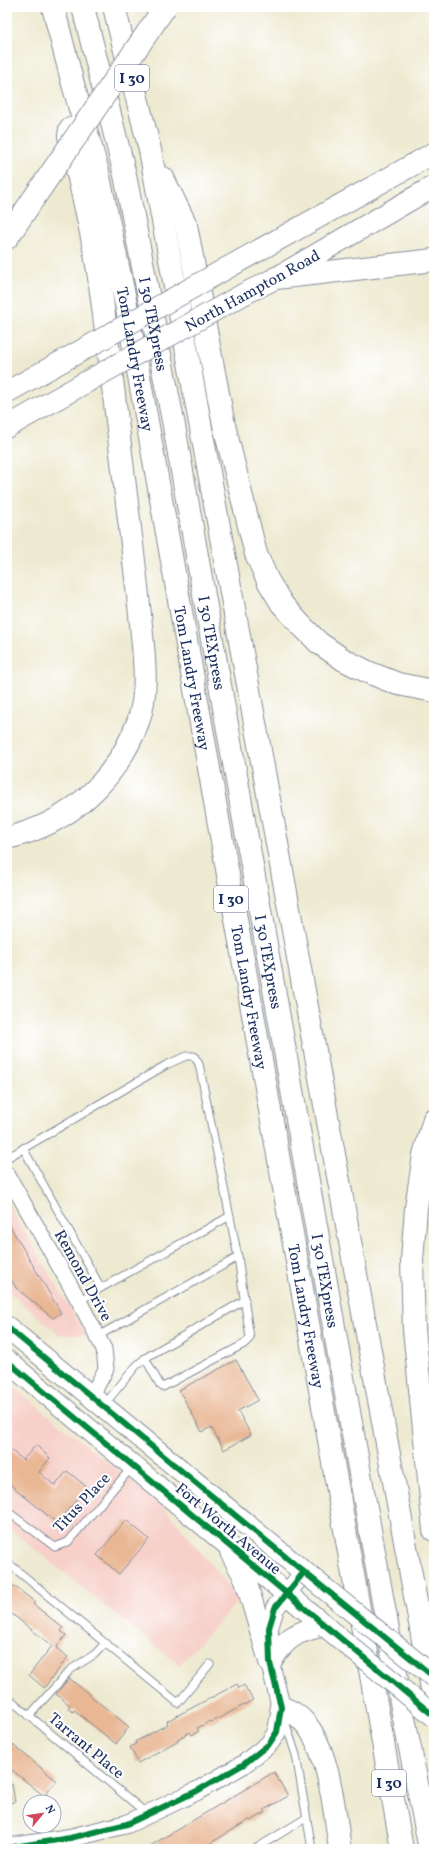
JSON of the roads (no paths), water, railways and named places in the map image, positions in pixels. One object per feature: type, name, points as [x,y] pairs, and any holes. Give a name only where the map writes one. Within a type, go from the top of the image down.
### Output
[{"type":"highway","name":"Tom Landry Freeway","points":[[53,7],[98,172],[127,309],[402,1849]]},
{"type":"highway","name":"I 30 TEXpress","points":[[83,7],[125,175],[174,426],[403,1713],[430,1849]]},
{"type":"highway","name":"I 30","points":[[114,7],[150,150],[434,1700]]},
{"type":"highway","points":[[7,238],[165,7]]},
{"type":"highway","points":[[7,838],[47,825],[71,811],[95,792],[113,770],[127,746],[138,721],[144,694],[144,661],[138,589],[97,265],[69,136],[73,84]]},
{"type":"highway","points":[[150,150],[186,225],[224,425],[256,554],[268,580],[282,604],[300,624],[319,643],[344,660],[370,674],[398,684],[434,691]]},
{"type":"highway","points":[[276,278],[434,260]]},
{"type":"highway","points":[[434,1119],[424,1155],[416,1208],[412,1261],[414,1329],[434,1530]]},
{"type":"highway","points":[[281,1707],[296,1714],[305,1722],[320,1750],[333,1800],[340,1849]]},
{"type":"main road","name":"North Hampton Road","points":[[7,392],[434,153]]},
{"type":"main road","name":"North Hampton Road","points":[[7,427],[244,294],[276,278],[434,186]]},
{"type":"main road","name":"Fort Worth Avenue","points":[[7,1327],[304,1572],[434,1677]]},
{"type":"main road","name":"Fort Worth Avenue","points":[[7,1361],[134,1465],[434,1716]]},
{"type":"main road","points":[[75,1417],[97,1402]]},
{"type":"main road","points":[[163,1490],[180,1470]]},
{"type":"main road","points":[[221,1538],[245,1578],[270,1663]]},
{"type":"main road","points":[[270,1663],[280,1647],[292,1636],[313,1628],[325,1626]]},
{"type":"street","name":"Remond Drive","points":[[7,1174],[11,1191],[79,1301],[104,1349],[106,1369],[97,1402]]},
{"type":"street","points":[[7,1848],[101,1832],[127,1824],[197,1791],[244,1764],[269,1744],[277,1732],[281,1707],[270,1663],[269,1628],[275,1608],[304,1572]]},
{"type":"lane","points":[[7,1158],[166,1064],[186,1056],[194,1056],[199,1064],[230,1216],[238,1257],[250,1338],[244,1344],[163,1387],[160,1385],[145,1358]]},
{"type":"lane","points":[[23,1148],[102,1288]]},
{"type":"lane","points":[[79,1301],[230,1216]]},
{"type":"lane","points":[[98,1336],[238,1257]]},
{"type":"lane","points":[[97,1402],[145,1358],[245,1300]]},
{"type":"lane","name":"Titus Place","points":[[7,1511],[55,1547],[68,1542],[134,1465]]},
{"type":"lane","points":[[7,1562],[178,1703],[210,1664]]},
{"type":"lane","points":[[29,1716],[70,1670],[95,1654],[105,1643]]},
{"type":"lane","name":"Tarrant Place","points":[[7,1697],[148,1815]]},
{"type":"lane","points":[[281,1707],[296,1755],[312,1849]]},
{"type":"lane","points":[[255,1849],[306,1818]]}]
